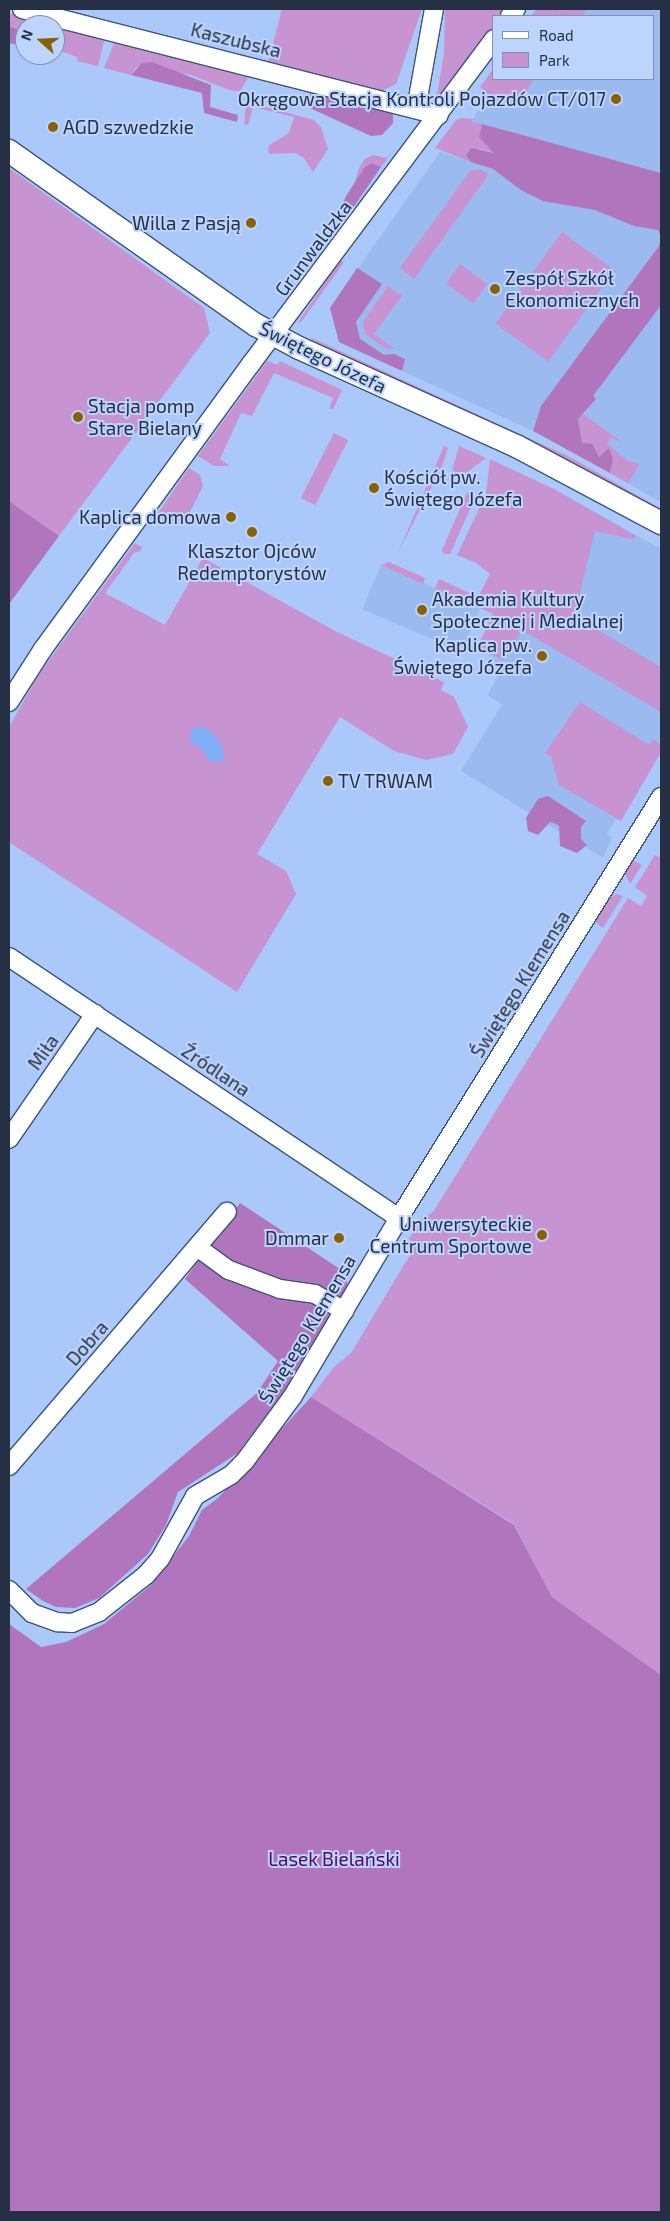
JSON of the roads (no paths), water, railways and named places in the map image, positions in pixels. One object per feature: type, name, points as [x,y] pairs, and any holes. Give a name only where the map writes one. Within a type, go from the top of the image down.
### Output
[{"type":"street","name":"Kaszubska","points":[[22,9],[439,115]]},
{"type":"street","points":[[416,109],[434,9]]},
{"type":"street","name":"Grunwaldzka","points":[[9,702],[44,648],[492,42]]},
{"type":"street","name":"Świętego Józefa","points":[[9,151],[274,335],[512,444],[661,522]]},
{"type":"street","name":"Świętego Klemensa","points":[[12,1599],[40,1617],[72,1623],[99,1612],[146,1575],[168,1548],[192,1500],[231,1475],[278,1418],[345,1312],[399,1218],[661,796]]},
{"type":"street","name":"Źródlana","points":[[9,957],[399,1218]]},
{"type":"street","name":"Miła","points":[[9,1139],[95,1014]]},
{"type":"street","name":"Dobra","points":[[9,1466],[227,1212]]},
{"type":"street","points":[[197,1247],[229,1270],[280,1289],[315,1294],[345,1312]]},
{"type":"place","name":"Okręgowa Stacja Kontroli Pojazdów CT/017","points":[[616,99]]},
{"type":"place","name":"AGD szwedzkie","points":[[53,127]]},
{"type":"place","name":"Willa z Pasją","points":[[251,223]]},
{"type":"place","name":"Zespół Szkół Ekonomicznych","points":[[495,289]]},
{"type":"place","name":"Stacja pomp Stare Bielany","points":[[78,417]]},
{"type":"place","name":"Kościół pw. Świętego Józefa","points":[[374,488]]},
{"type":"place","name":"Kaplica domowa","points":[[231,517]]},
{"type":"place","name":"Klasztor Ojców Redemptorystów","points":[[252,532]]},
{"type":"place","name":"Akademia Kultury Społecznej i Medialnej","points":[[422,610]]},
{"type":"place","name":"Kaplica pw. Świętego Józefa","points":[[542,656]]},
{"type":"place","name":"TV TRWAM","points":[[328,781]]},
{"type":"place","name":"Uniwersyteckie Centrum Sportowe","points":[[542,1235]]},
{"type":"place","name":"Dmmar","points":[[339,1238]]},
{"type":"park label","name":"Lasek Bielański","points":[[334,1859]]}]
